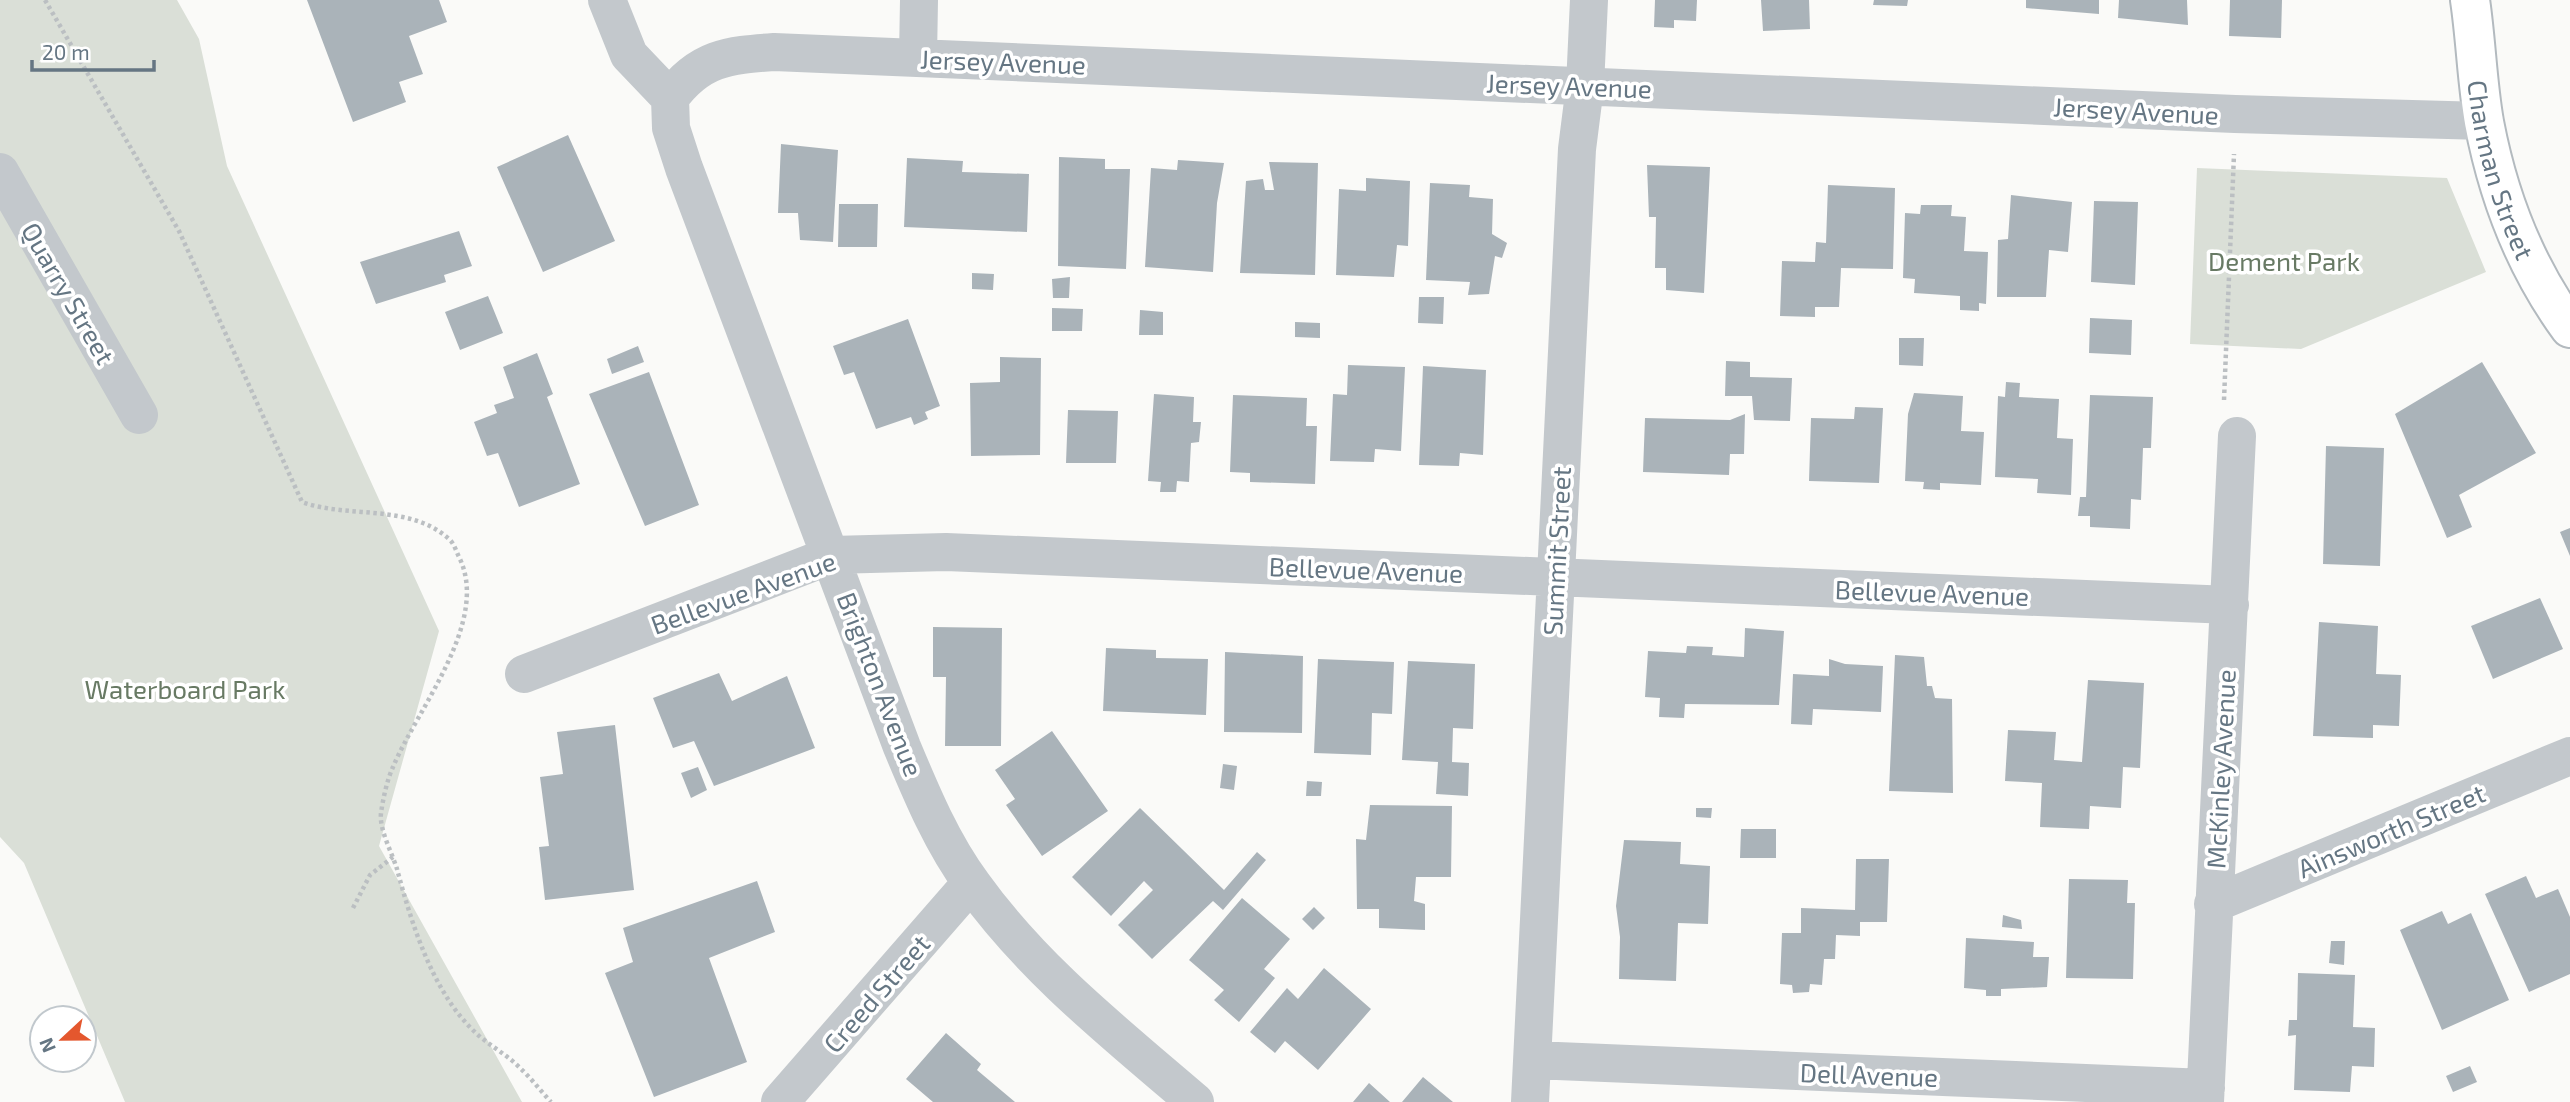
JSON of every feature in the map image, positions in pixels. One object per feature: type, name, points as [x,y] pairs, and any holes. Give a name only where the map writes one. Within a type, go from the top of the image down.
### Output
[{"type":"street","points":[[607,0],[629,55],[670,97]]},
{"type":"street","points":[[918,58],[919,0]]},
{"type":"street","name":"Summit Street","points":[[1530,1102],[1554,576],[1577,149],[1585,86],[1589,0]]},
{"type":"street","name":"Charman Street","points":[[2470,0],[2484,121],[2504,202],[2519,241],[2570,328]]},
{"type":"street","name":"Jersey Avenue","points":[[670,97],[685,76],[705,64],[734,55],[774,52],[2235,114],[2484,121]]},
{"type":"street","name":"Brighton Avenue","points":[[670,97],[671,128],[684,168],[923,796],[939,831],[971,883],[1003,925],[1058,983],[1195,1102]]},
{"type":"street","name":"Quarry Street","points":[[0,172],[139,415]]},
{"type":"street","name":"McKinley Avenue","points":[[2205,1095],[2237,436]]},
{"type":"street","name":"Bellevue Avenue","points":[[524,674],[832,555],[946,552],[2230,604]]},
{"type":"street","name":"Ainsworth Street","points":[[2213,904],[2570,756]]},
{"type":"street","name":"Creed Street","points":[[780,1102],[971,883]]},
{"type":"street","name":"Dell Avenue","points":[[1533,1060],[2205,1095]]},
{"type":"path","points":[[45,0],[179,231],[302,502],[325,510],[402,516],[422,522],[450,540],[462,563],[468,584],[463,619],[442,676],[392,769],[380,817],[404,896],[431,967],[454,1008],[476,1034],[519,1066],[551,1102]]},
{"type":"path","points":[[2235,114],[2222,394],[2237,436]]},
{"type":"path","points":[[353,908],[370,875],[393,857]]},
{"type":"green space","name":"Waterboard Park","points":[[0,0],[177,0],[199,39],[227,166],[439,631],[379,846],[522,1102],[125,1102],[98,1038],[98,1004],[84,1004],[24,863],[0,837]]},
{"type":"green space","name":"Dement Park","points":[[2197,168],[2447,178],[2486,272],[2301,349],[2190,344]]},
{"type":"building","points":[[307,0],[439,0],[447,22],[409,36],[423,74],[399,82],[406,102],[353,122]]},
{"type":"building","points":[[1655,0],[1697,0],[1696,21],[1674,20],[1674,28],[1654,27]]},
{"type":"building","points":[[1761,0],[1809,0],[1810,29],[1763,31]]},
{"type":"building","points":[[1874,0],[1908,0],[1907,6],[1873,5]]},
{"type":"building","points":[[2026,0],[2099,0],[2099,14],[2026,8]]},
{"type":"building","points":[[2119,0],[2187,0],[2188,25],[2118,18]]},
{"type":"building","points":[[2230,0],[2282,0],[2281,38],[2229,36]]},
{"type":"building","points":[[568,135],[615,241],[543,272],[497,167]]},
{"type":"building","points":[[781,144],[838,150],[833,242],[800,240],[798,213],[778,213]]},
{"type":"building","points":[[1059,157],[1105,159],[1105,169],[1130,169],[1126,269],[1058,266]]},
{"type":"building","points":[[907,158],[963,161],[962,172],[1029,174],[1027,232],[904,227]]},
{"type":"building","points":[[1178,160],[1224,163],[1217,203],[1213,272],[1145,267],[1151,168],[1177,170]]},
{"type":"building","points":[[1269,162],[1318,163],[1315,275],[1240,273],[1246,181],[1263,179],[1265,190],[1274,190]]},
{"type":"building","points":[[1647,165],[1710,167],[1704,293],[1666,290],[1666,268],[1655,268],[1656,217],[1649,217]]},
{"type":"building","points":[[1366,178],[1410,181],[1408,246],[1397,245],[1394,277],[1336,275],[1339,189],[1366,191]]},
{"type":"building","points":[[1430,183],[1470,185],[1469,197],[1493,199],[1492,234],[1507,243],[1502,258],[1495,256],[1489,294],[1468,295],[1470,282],[1426,280]]},
{"type":"building","points":[[1828,185],[1895,188],[1893,269],[1841,268],[1839,307],[1815,307],[1815,317],[1780,316],[1782,261],[1815,262],[1816,242],[1826,243]]},
{"type":"building","points":[[2011,195],[2072,202],[2068,252],[2049,250],[2046,297],[1997,297],[1998,240],[2008,239]]},
{"type":"building","points":[[2094,201],[2138,202],[2135,285],[2091,282]]},
{"type":"building","points":[[839,204],[878,204],[877,247],[838,247]]},
{"type":"building","points":[[1921,205],[1952,205],[1951,216],[1966,217],[1964,251],[1988,252],[1986,304],[1979,303],[1979,311],[1960,310],[1960,296],[1914,293],[1915,279],[1903,278],[1905,213],[1920,214]]},
{"type":"building","points":[[459,231],[472,266],[444,275],[446,282],[376,304],[360,262]]},
{"type":"building","points":[[972,273],[994,274],[993,290],[972,289]]},
{"type":"building","points":[[1070,277],[1069,298],[1053,298],[1052,279]]},
{"type":"building","points":[[488,296],[503,333],[460,350],[445,312]]},
{"type":"building","points":[[1419,297],[1444,297],[1443,324],[1418,323]]},
{"type":"building","points":[[1052,308],[1083,309],[1082,331],[1052,331]]},
{"type":"building","points":[[1140,310],[1163,312],[1163,335],[1139,335]]},
{"type":"building","points":[[2090,318],[2132,320],[2131,355],[2089,353]]},
{"type":"building","points":[[908,319],[940,406],[925,412],[928,419],[914,425],[911,417],[876,429],[854,372],[844,375],[833,346]]},
{"type":"building","points":[[1295,322],[1320,323],[1320,338],[1295,337]]},
{"type":"building","points":[[1899,338],[1924,338],[1923,366],[1899,365]]},
{"type":"building","points":[[638,346],[644,362],[612,374],[607,359]]},
{"type":"building","points":[[537,353],[553,394],[547,397],[580,484],[519,507],[498,453],[487,456],[474,422],[497,413],[494,405],[514,398],[503,367]]},
{"type":"building","points":[[1000,357],[1041,358],[1040,455],[971,456],[970,383],[1000,382]]},
{"type":"building","points":[[1726,361],[1750,362],[1750,377],[1792,378],[1790,421],[1754,420],[1752,396],[1725,396]]},
{"type":"building","points":[[2482,362],[2536,453],[2459,495],[2472,527],[2447,538],[2395,414]]},
{"type":"building","points":[[1348,365],[1405,367],[1401,451],[1375,449],[1374,462],[1330,461],[1333,394],[1347,395]]},
{"type":"building","points":[[1423,366],[1486,370],[1483,455],[1460,453],[1459,466],[1419,465]]},
{"type":"building","points":[[649,372],[699,505],[645,526],[589,394]]},
{"type":"building","points":[[2006,382],[2020,383],[2019,397],[2059,399],[2057,438],[2073,439],[2071,495],[2037,493],[2038,479],[1995,477],[1998,396],[2005,397]]},
{"type":"building","points":[[1914,393],[1963,396],[1961,431],[1984,432],[1981,485],[1940,483],[1940,490],[1923,489],[1924,482],[1905,481],[1908,414]]},
{"type":"building","points":[[1154,394],[1194,397],[1193,422],[1201,422],[1199,442],[1191,443],[1189,482],[1177,481],[1176,492],[1160,492],[1161,482],[1148,481]]},
{"type":"building","points":[[1233,395],[1307,398],[1306,426],[1317,426],[1315,484],[1250,482],[1250,473],[1230,472]]},
{"type":"building","points":[[2090,395],[2153,397],[2151,448],[2143,448],[2141,500],[2131,499],[2130,529],[2090,527],[2090,516],[2078,516],[2080,497],[2086,497]]},
{"type":"building","points":[[1855,407],[1883,408],[1879,483],[1809,481],[1811,418],[1854,419]]},
{"type":"building","points":[[1068,410],[1118,411],[1116,463],[1066,463]]},
{"type":"building","points":[[1745,414],[1744,454],[1730,454],[1729,475],[1643,472],[1645,418],[1730,420]]},
{"type":"building","points":[[2326,446],[2384,448],[2380,566],[2323,564]]},
{"type":"building","points":[[2570,528],[2570,556],[2560,532]]},
{"type":"building","points":[[2540,598],[2563,649],[2493,679],[2471,626]]},
{"type":"building","points":[[2319,622],[2378,626],[2376,674],[2401,675],[2399,726],[2373,725],[2373,738],[2313,736]]},
{"type":"building","points":[[933,627],[1002,628],[1001,746],[945,746],[946,677],[933,677]]},
{"type":"building","points":[[1745,628],[1784,631],[1779,705],[1685,704],[1684,718],[1659,717],[1660,698],[1645,697],[1648,651],[1686,653],[1687,646],[1713,647],[1712,655],[1744,657]]},
{"type":"building","points":[[1106,648],[1156,650],[1156,658],[1208,659],[1206,715],[1103,711]]},
{"type":"building","points":[[1225,652],[1303,656],[1302,733],[1224,732]]},
{"type":"building","points":[[1895,655],[1924,657],[1927,686],[1932,686],[1935,698],[1952,699],[1953,793],[1889,791]]},
{"type":"building","points":[[1318,659],[1394,662],[1392,714],[1372,713],[1371,755],[1314,753]]},
{"type":"building","points":[[1829,659],[1845,664],[1883,666],[1881,712],[1813,709],[1812,725],[1791,724],[1793,674],[1829,676]]},
{"type":"building","points":[[1408,661],[1475,664],[1473,729],[1453,728],[1452,762],[1469,763],[1468,796],[1436,794],[1438,762],[1402,760]]},
{"type":"building","points":[[719,673],[732,701],[787,676],[815,748],[714,786],[694,741],[673,748],[653,698]]},
{"type":"building","points":[[2088,680],[2144,683],[2140,768],[2123,767],[2121,808],[2090,806],[2089,829],[2040,827],[2042,783],[2005,781],[2008,730],[2056,732],[2054,760],[2082,762]]},
{"type":"building","points":[[615,725],[634,890],[545,900],[539,847],[549,846],[540,777],[563,774],[557,732]]},
{"type":"building","points":[[1052,731],[1108,811],[1042,856],[1006,805],[1015,799],[995,770]]},
{"type":"building","points":[[1223,764],[1237,766],[1234,790],[1220,788]]},
{"type":"building","points":[[698,767],[707,790],[691,798],[681,773]]},
{"type":"building","points":[[1307,781],[1322,782],[1321,796],[1306,796]]},
{"type":"building","points":[[1370,805],[1452,806],[1451,877],[1416,877],[1414,901],[1425,904],[1425,930],[1379,928],[1379,909],[1357,909],[1356,839],[1366,840]]},
{"type":"building","points":[[1140,808],[1224,890],[1257,852],[1266,860],[1223,910],[1213,901],[1152,959],[1118,925],[1153,890],[1144,881],[1111,916],[1072,877]]},
{"type":"building","points":[[1696,808],[1712,808],[1711,818],[1696,817]]},
{"type":"building","points":[[1741,829],[1776,829],[1776,858],[1740,858]]},
{"type":"building","points":[[1624,840],[1681,842],[1680,864],[1710,866],[1708,924],[1678,923],[1676,981],[1619,979],[1620,937],[1616,906]]},
{"type":"building","points":[[1856,859],[1889,859],[1887,922],[1860,922],[1860,936],[1836,935],[1835,959],[1824,959],[1822,985],[1810,984],[1809,992],[1793,993],[1792,985],[1780,984],[1782,933],[1801,933],[1801,908],[1855,910]]},
{"type":"building","points":[[2526,876],[2536,898],[2558,889],[2570,917],[2570,974],[2529,992],[2485,894]]},
{"type":"building","points":[[2069,879],[2128,880],[2127,903],[2135,903],[2133,979],[2066,978]]},
{"type":"building","points":[[757,881],[775,932],[709,958],[747,1062],[654,1097],[605,973],[633,962],[623,928]]},
{"type":"building","points":[[1242,898],[1290,939],[1264,969],[1275,978],[1239,1022],[1214,1000],[1224,990],[1189,960]]},
{"type":"building","points":[[1314,907],[1325,918],[1313,930],[1302,919]]},
{"type":"building","points":[[2442,911],[2448,924],[2471,913],[2509,1000],[2442,1030],[2400,930]]},
{"type":"building","points":[[2003,915],[2021,920],[2022,929],[2002,927]]},
{"type":"building","points":[[1966,938],[2034,942],[2033,957],[2049,957],[2047,987],[2001,989],[2001,996],[1986,996],[1986,990],[1964,988]]},
{"type":"building","points":[[2331,941],[2345,941],[2344,965],[2329,963]]},
{"type":"building","points":[[1324,968],[1371,1009],[1318,1070],[1285,1041],[1275,1053],[1250,1032],[1287,988],[1298,999]]},
{"type":"building","points":[[2298,973],[2355,975],[2353,1027],[2375,1028],[2374,1067],[2352,1066],[2350,1092],[2294,1090],[2296,1035],[2288,1036],[2289,1020],[2297,1020]]},
{"type":"building","points":[[946,1033],[981,1064],[977,1070],[1015,1102],[933,1102],[906,1079]]},
{"type":"building","points":[[2470,1066],[2477,1082],[2453,1092],[2446,1076]]},
{"type":"building","points":[[1423,1077],[1453,1102],[1402,1102]]},
{"type":"building","points":[[1369,1083],[1390,1102],[1353,1102]]}]
